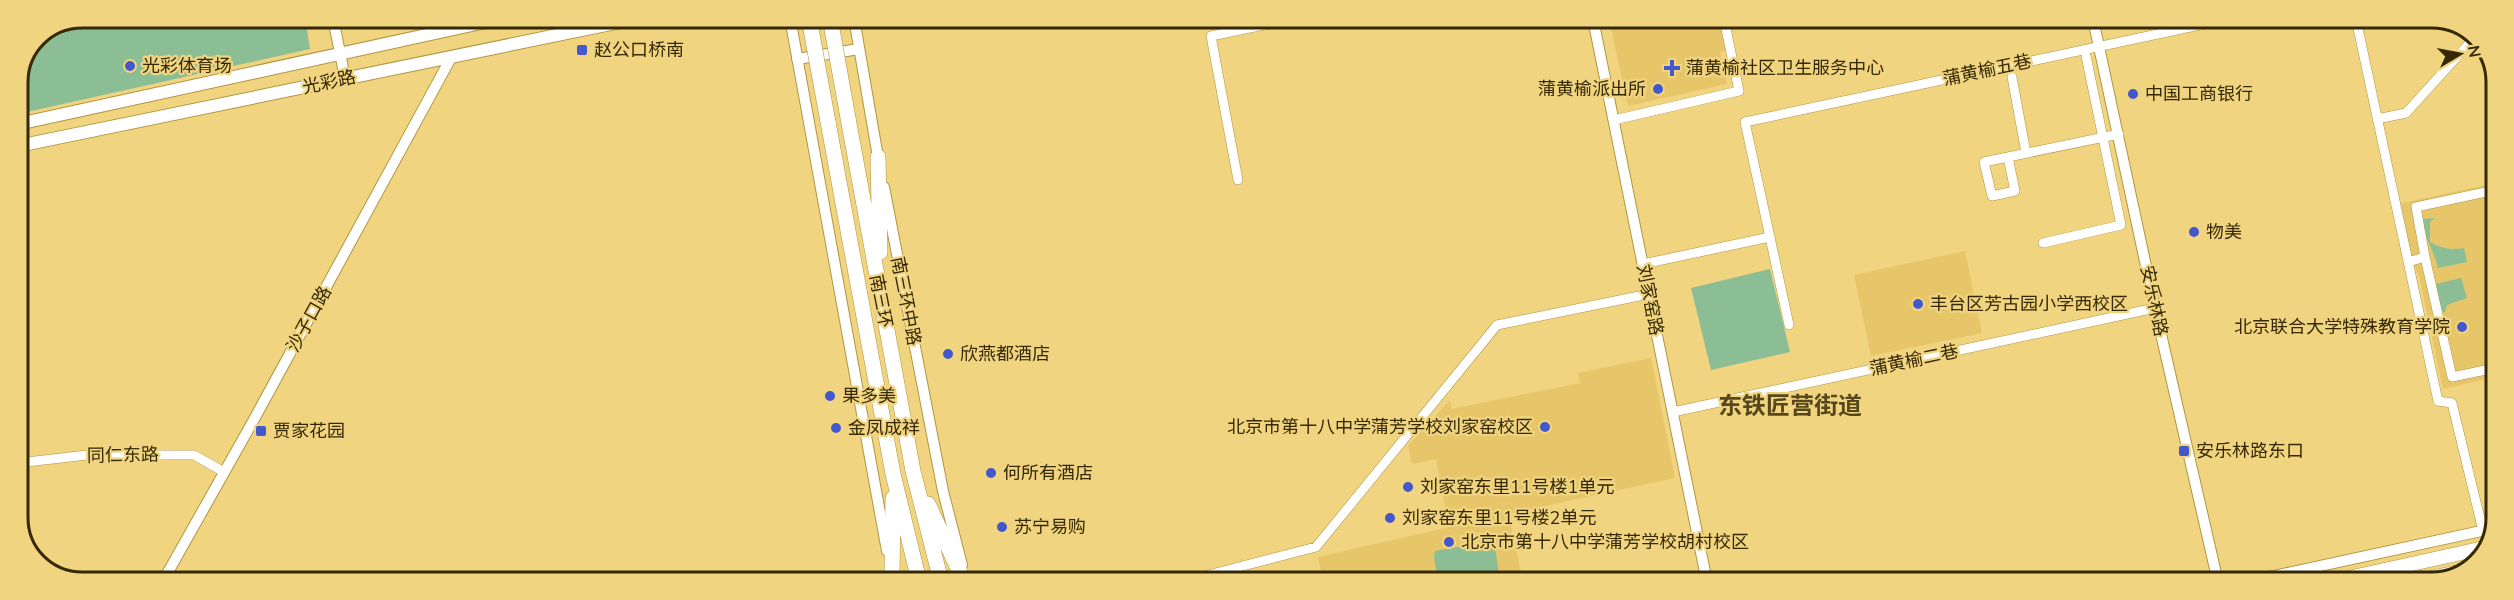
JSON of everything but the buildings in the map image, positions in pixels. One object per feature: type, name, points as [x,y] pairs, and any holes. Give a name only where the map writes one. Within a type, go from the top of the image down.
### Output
[{"type":"highway","name":"南三环","points":[[811,28],[893,474],[917,572]]},
{"type":"highway","name":"南三环","points":[[832,28],[914,471],[939,572]]},
{"type":"highway","points":[[878,157],[881,300]]},
{"type":"highway","points":[[914,471],[961,572]]},
{"type":"highway","points":[[890,572],[893,474]]},
{"type":"main road","name":"光彩路","points":[[28,122],[460,28]]},
{"type":"main road","name":"光彩路","points":[[28,144],[591,28]]},
{"type":"main road","points":[[2375,572],[2474,550]]},
{"type":"street","points":[[335,28],[345,78]]},
{"type":"street","points":[[792,28],[889,572]]},
{"type":"street","name":"南三环中路","points":[[856,28],[878,157],[943,491],[963,572]]},
{"type":"street","points":[[1238,180],[1211,36],[1250,28]]},
{"type":"street","name":"刘家窑路","points":[[1595,28],[1705,572]]},
{"type":"street","points":[[1614,120],[1739,91],[1726,28]]},
{"type":"street","name":"安乐林路","points":[[2095,28],[2155,308],[2216,572]]},
{"type":"street","name":"蒲黄榆五巷","points":[[1770,237],[1745,122],[2185,28]]},
{"type":"street","points":[[2292,572],[2483,531],[2452,403],[2438,401],[2358,28]]},
{"type":"street","points":[[2377,118],[2406,113],[2469,44]]},
{"type":"street","points":[[797,60],[859,49]]},
{"type":"street","name":"沙子口路","points":[[168,572],[452,56]]},
{"type":"street","points":[[2043,243],[2121,225],[2086,56]]},
{"type":"street","points":[[2012,77],[2026,153]]},
{"type":"street","points":[[2008,157],[2015,191],[1992,196],[1984,162],[2103,137],[2119,134]]},
{"type":"street","points":[[2485,192],[2416,207],[2452,377],[2486,370]]},
{"type":"street","points":[[1643,264],[1770,237],[1789,325]]},
{"type":"street","points":[[2408,262],[2425,257]]},
{"type":"street","points":[[1220,572],[1316,547],[1497,325],[1649,294]]},
{"type":"street","name":"蒲黄榆二巷","points":[[1673,412],[2155,308]]},
{"type":"street","name":"同仁东路","points":[[29,461],[87,455],[194,455],[224,472]]},
{"type":"shaded area","name":"蒲黄榆社区卫生服务中心","points":[[1611,28],[1722,28],[1727,51],[1720,52],[1727,84],[1628,106]]},
{"type":"shaded area","name":"北京联合大学特殊教育学院","points":[[2485,185],[2486,379],[2443,389],[2419,276],[2409,254],[2397,204]]},
{"type":"shaded area","name":"丰台区芳古园小学西校区","points":[[1965,251],[1982,333],[1871,356],[1854,275]]},
{"type":"shaded area","name":"北京市第十八中学蒲芳学校刘家窑校区","points":[[1651,358],[1675,478],[1508,514],[1521,572],[1321,572],[1318,557],[1449,527],[1436,459],[1412,464],[1408,446],[1450,400],[1452,409],[1580,383],[1578,373]]},
{"type":"green space","name":"光彩体育场","points":[[83,28],[307,28],[310,49],[28,112],[28,83],[33,62],[44,44],[72,30]]},
{"type":"green space","points":[[2435,218],[2430,222],[2430,242],[2446,248],[2464,248],[2467,262],[2438,268],[2422,223],[2424,219]]},
{"type":"green space","points":[[1770,269],[1790,352],[1711,370],[1691,288]]},
{"type":"green space","points":[[2461,278],[2467,298],[2447,305],[2445,312],[2439,312],[2436,284]]},
{"type":"green space","points":[[1489,541],[1495,547],[1499,572],[1436,572],[1435,551]]},
{"type":"place","name":"赵公口桥南","points":[[582,50]]},
{"type":"place","name":"光彩体育场","points":[[130,66]]},
{"type":"place","name":"蒲黄榆社区卫生服务中心","points":[[1672,68]]},
{"type":"place","name":"蒲黄榆派出所","points":[[1658,89]]},
{"type":"place","name":"中国工商银行","points":[[2133,94]]},
{"type":"place","name":"物美","points":[[2194,232]]},
{"type":"place","name":"丰台区芳古园小学西校区","points":[[1918,304]]},
{"type":"place","name":"北京联合大学特殊教育学院","points":[[2462,327]]},
{"type":"place","name":"欣燕都酒店","points":[[948,354]]},
{"type":"place","name":"果多美","points":[[830,396]]},
{"type":"place","name":"北京市第十八中学蒲芳学校刘家窑校区","points":[[1545,427]]},
{"type":"place","name":"金凤成祥","points":[[836,428]]},
{"type":"place","name":"贾家花园","points":[[261,431]]},
{"type":"place","name":"安乐林路东口","points":[[2184,451]]},
{"type":"place","name":"何所有酒店","points":[[991,473]]},
{"type":"place","name":"刘家窑东里11号楼1单元","points":[[1408,487]]},
{"type":"place","name":"刘家窑东里11号楼2单元","points":[[1390,518]]},
{"type":"place","name":"苏宁易购","points":[[1002,527]]},
{"type":"place","name":"北京市第十八中学蒲芳学校胡村校区","points":[[1449,542]]},
{"type":"district","name":"东铁匠营街道","points":[[1790,406]]}]
